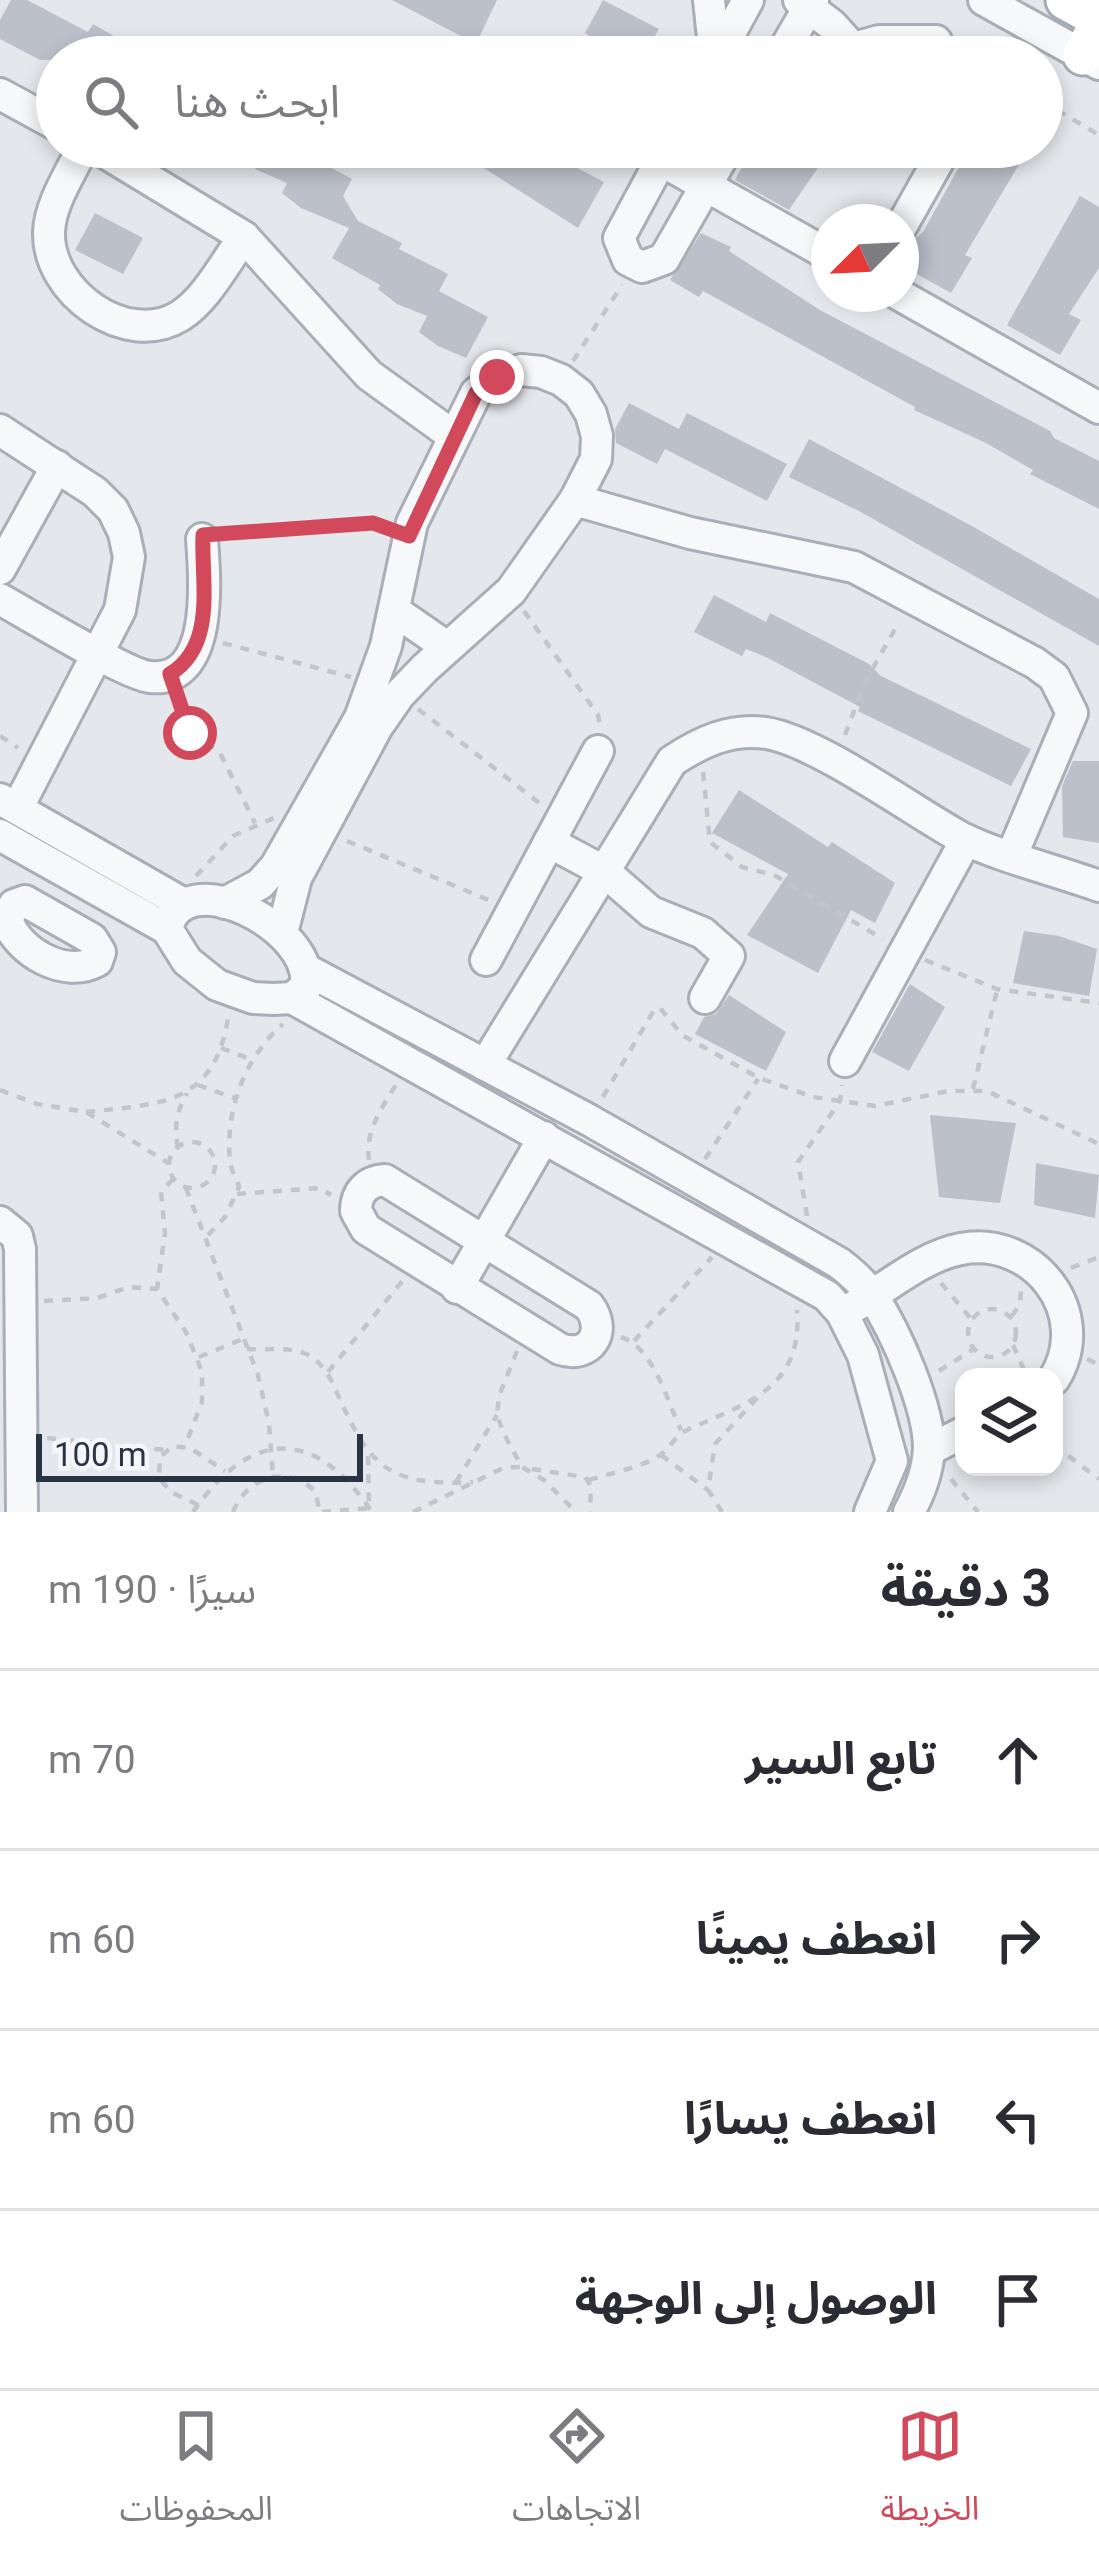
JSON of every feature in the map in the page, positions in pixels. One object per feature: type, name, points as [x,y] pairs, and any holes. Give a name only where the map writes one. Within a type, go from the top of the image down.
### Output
[{"type":"main road","points":[[1066,0],[1095,41]]},
{"type":"street","points":[[710,0],[714,36]]},
{"type":"street","points":[[728,36],[748,0]]},
{"type":"street","points":[[984,0],[1095,41]]},
{"type":"street","points":[[791,36],[807,2],[841,36]]},
{"type":"street","points":[[0,94],[36,114]]},
{"type":"street","points":[[73,168],[49,226],[49,248],[72,291],[112,319],[160,324],[178,317],[194,305],[244,237]]},
{"type":"street","points":[[131,168],[244,237],[369,375],[452,435]]},
{"type":"street","points":[[648,168],[620,238],[623,254],[634,265],[650,267],[664,259],[716,168]]},
{"type":"street","points":[[680,168],[811,245]]},
{"type":"street","points":[[914,204],[935,168]]},
{"type":"street","points":[[919,305],[1096,400]]},
{"type":"street","points":[[282,933],[314,820],[387,688],[409,536],[452,435],[476,393],[497,377],[521,370],[561,380],[579,394],[597,436],[596,459],[575,500],[511,591],[447,647],[387,688]]},
{"type":"street","points":[[0,430],[95,492],[124,532],[129,557],[120,610],[9,803],[176,910],[187,961],[212,982],[254,998],[301,991],[485,1066],[839,1263],[872,1296],[926,1419],[928,1455],[909,1512]]},
{"type":"street","points":[[0,569],[57,466]]},
{"type":"street","points":[[575,500],[690,533],[838,561],[911,594],[1054,677],[1072,713],[1012,855]]},
{"type":"street","points":[[0,599],[143,677],[170,674],[195,653],[203,602],[202,538]]},
{"type":"street","points":[[395,611],[447,647]]},
{"type":"street","points":[[485,1066],[662,774],[700,742],[732,733],[766,733],[798,743],[966,840],[1099,886]]},
{"type":"street","points":[[486,960],[598,751]]},
{"type":"street","points":[[0,835],[82,881],[176,910],[225,903],[260,884],[314,820]]},
{"type":"street","points":[[555,831],[651,912],[703,933],[729,956],[706,998]]},
{"type":"street","points":[[845,1061],[966,840]]},
{"type":"street","points":[[60,921],[82,881]]},
{"type":"street","points":[[225,903],[265,919],[282,933],[301,991],[408,1064],[827,1296],[842,1313],[863,1355],[892,1460],[876,1510]]},
{"type":"street","points":[[457,1288],[544,1137]]},
{"type":"street","points":[[380,1180],[398,1186],[589,1306],[598,1330],[594,1342],[572,1353],[417,1264],[366,1229],[356,1211],[359,1193],[380,1180]]},
{"type":"street","points":[[0,1222],[17,1236],[21,1301],[11,1373],[23,1435],[22,1512]]},
{"type":"street","points":[[842,1313],[954,1250],[979,1246],[1004,1250],[1027,1260],[1046,1276],[1060,1298],[1066,1348],[1058,1368]]},
{"type":"street","points":[[928,1455],[955,1438]]},
{"type":"path","points":[[1063,114],[1099,135]]},
{"type":"path","points":[[561,380],[634,265]]},
{"type":"path","points":[[202,538],[206,532],[373,523],[409,536]]},
{"type":"path","points":[[511,591],[598,715],[598,751]]},
{"type":"path","points":[[844,769],[844,739],[866,682],[911,594]]},
{"type":"path","points":[[199,636],[387,688],[555,831]]},
{"type":"path","points":[[170,674],[190,733],[219,751],[255,823]]},
{"type":"path","points":[[700,742],[710,842],[742,867],[773,875],[904,952],[998,989],[1099,1003]]},
{"type":"path","points":[[176,910],[218,849],[255,823],[314,820],[512,910]]},
{"type":"path","points":[[0,1090],[37,1104],[86,1112],[144,1108],[187,1093],[210,1072],[221,1048],[230,997],[212,982]]},
{"type":"path","points":[[973,1089],[998,989]]},
{"type":"path","points":[[206,1238],[237,1194],[239,1183],[229,1158],[236,1100],[250,1059],[301,991]]},
{"type":"path","points":[[589,1120],[658,1008],[682,1035],[759,1078],[812,1097],[890,1105],[973,1089],[1034,1111],[1099,1144]]},
{"type":"path","points":[[221,1048],[250,1059]]},
{"type":"path","points":[[812,1247],[798,1162],[840,1101],[845,1061]]},
{"type":"path","points":[[380,1180],[370,1162],[368,1139],[408,1064]]},
{"type":"path","points":[[692,1179],[759,1078]]},
{"type":"path","points":[[198,1085],[236,1100]]},
{"type":"path","points":[[178,1148],[177,1110],[187,1093]]},
{"type":"path","points":[[86,1112],[168,1163],[172,1179],[186,1188],[264,1400],[273,1449],[272,1477]]},
{"type":"path","points":[[168,1163],[178,1148],[194,1143],[205,1146],[216,1164]]},
{"type":"path","points":[[186,1188],[208,1180],[216,1164],[229,1158]]},
{"type":"path","points":[[172,1179],[161,1192],[164,1233],[157,1289],[199,1358],[202,1402],[185,1447]]},
{"type":"path","points":[[237,1194],[320,1188],[356,1211]]},
{"type":"path","points":[[634,1341],[729,1238]]},
{"type":"path","points":[[1046,1276],[1099,1257]]},
{"type":"path","points":[[925,1263],[972,1320]]},
{"type":"path","points":[[328,1372],[417,1264]]},
{"type":"path","points":[[413,1512],[503,1468],[522,1467],[589,1480],[661,1455],[681,1432],[729,1415],[782,1378],[797,1339],[798,1312],[785,1270]]},
{"type":"path","points":[[21,1301],[86,1300],[140,1286],[157,1289]]},
{"type":"path","points":[[1012,1345],[991,1357],[972,1350],[966,1337],[972,1320],[983,1312],[1005,1312],[1017,1326],[1012,1345],[1023,1368]]},
{"type":"path","points":[[455,1483],[497,1415],[499,1396],[524,1328]]},
{"type":"path","points":[[598,1330],[634,1341],[649,1360],[681,1432]]},
{"type":"path","points":[[199,1358],[243,1339]]},
{"type":"path","points":[[247,1349],[308,1354],[328,1372],[368,1453],[371,1510]]},
{"type":"path","points":[[910,1377],[942,1370],[972,1350]]},
{"type":"path","points":[[708,1490],[715,1444],[768,1387]]},
{"type":"path","points":[[497,1415],[522,1467],[544,1480],[576,1512]]},
{"type":"path","points":[[23,1435],[166,1450]]},
{"type":"path","points":[[225,1471],[185,1447],[166,1450],[158,1464],[159,1478],[170,1492],[196,1509],[225,1471],[247,1457],[273,1449],[299,1450],[319,1457],[343,1476],[371,1510]]},
{"type":"path","points":[[1063,1452],[1099,1479]]},
{"type":"path","points":[[368,1453],[397,1475],[473,1482]]},
{"type":"path","points":[[661,1455],[708,1490],[722,1512]]},
{"type":"path","points":[[928,1455],[978,1512]]},
{"type":"path","points":[[233,1512],[242,1494],[272,1477],[308,1484],[320,1497],[321,1512],[371,1510]]},
{"type":"path","points":[[589,1480],[590,1512]]},
{"type":"building","points":[[11,0],[27,0],[88,32],[93,24],[114,36],[36,36],[36,58],[0,39],[0,20]]},
{"type":"building","points":[[392,0],[497,0],[480,36],[461,36]]},
{"type":"building","points":[[603,0],[659,29],[655,36],[585,33]]},
{"type":"building","points":[[332,168],[352,179],[343,196],[358,221],[448,274],[439,291],[488,317],[466,358],[419,332],[427,316],[397,304],[378,289],[380,285],[332,258],[349,228],[301,208],[282,193],[287,183],[257,170]]},
{"type":"building","points":[[484,168],[577,168],[604,182],[578,228]]},
{"type":"building","points":[[742,168],[818,168],[789,210],[735,180]]},
{"type":"building","points":[[958,168],[1017,168],[965,255],[972,258],[951,293],[919,275],[919,235]]},
{"type":"building","points":[[1080,196],[1099,207],[1099,268],[1069,314],[1081,320],[1060,355],[1007,325]]},
{"type":"building","points":[[95,213],[143,238],[123,274],[75,250]]},
{"type":"building","points":[[701,233],[731,247],[729,251],[811,304],[811,312],[824,312],[1099,461],[1099,509],[703,291],[699,297],[670,280]]},
{"type":"building","points":[[629,403],[679,429],[687,413],[787,464],[767,501],[665,449],[657,464],[616,443],[615,429]]},
{"type":"building","points":[[809,439],[1099,599],[1099,646],[859,511],[789,477]]},
{"type":"building","points":[[714,595],[766,622],[770,613],[869,664],[881,676],[1031,749],[1011,786],[858,711],[860,707],[768,658],[746,649],[742,656],[694,632]]},
{"type":"building","points":[[1073,761],[1099,761],[1099,843],[1063,837],[1062,786]]},
{"type":"building","points":[[739,790],[895,883],[875,923],[851,910],[818,973],[747,935],[788,874],[712,833]]},
{"type":"building","points":[[1024,931],[1097,949],[1089,996],[1013,983]]},
{"type":"building","points":[[910,984],[945,1007],[909,1071],[872,1052]]},
{"type":"building","points":[[729,995],[786,1032],[766,1071],[695,1034],[704,1017],[716,1014]]},
{"type":"building","points":[[930,1115],[1016,1123],[1000,1203],[939,1197]]},
{"type":"building","points":[[1036,1163],[1099,1175],[1095,1218],[1034,1205]]},
{"type":"route","points":[[190,733],[170,674],[195,653],[203,602],[203,535],[373,523],[409,536],[452,435],[476,393],[497,377]]}]
